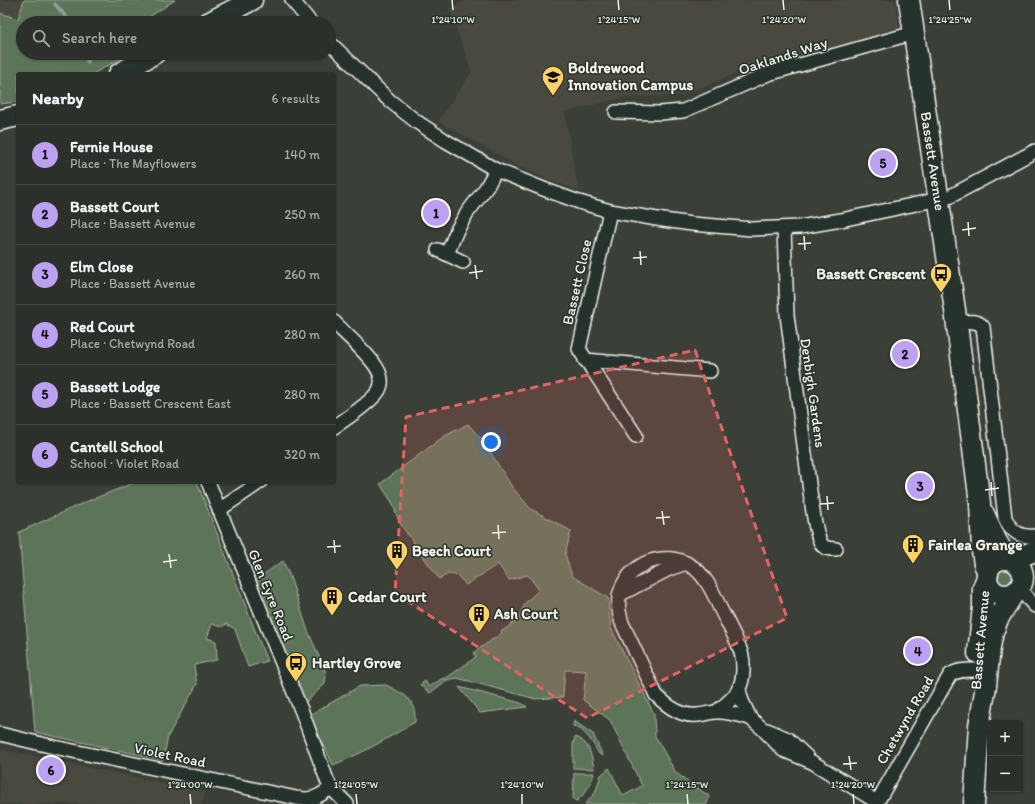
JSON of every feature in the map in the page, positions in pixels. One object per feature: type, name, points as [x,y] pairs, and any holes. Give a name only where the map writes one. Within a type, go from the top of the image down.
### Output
[{"type":"main road","points":[[221,16],[252,0]]},
{"type":"main road","name":"Bassett Avenue","points":[[910,0],[957,323],[980,503],[982,551],[984,564],[988,575],[983,588],[982,614],[975,670],[975,687],[979,726]]},
{"type":"main road","points":[[122,72],[143,60]]},
{"type":"main road","points":[[0,120],[16,116]]},
{"type":"main road","name":"Bassett Avenue","points":[[980,503],[997,542],[1009,559]]},
{"type":"main road","points":[[1009,559],[1020,566],[1023,576],[1022,584],[1004,595],[994,591],[988,583],[988,575],[993,564],[998,561],[1035,551]]},
{"type":"main road","name":"Bassett Avenue","points":[[974,804],[979,726],[986,686],[990,647],[998,619],[1022,584]]},
{"type":"street","points":[[292,0],[305,16]]},
{"type":"street","name":"Oaklands Way","points":[[616,112],[632,111],[660,113],[683,111],[768,74],[903,36],[914,35]]},
{"type":"street","points":[[336,49],[390,101],[446,141],[496,170],[552,193],[610,211],[692,224],[752,229],[784,228],[841,220],[949,197],[1035,151]]},
{"type":"street","points":[[463,262],[442,252],[486,188],[496,170]]},
{"type":"street","name":"Bassett Close","points":[[610,211],[579,345],[580,352],[585,360],[636,436]]},
{"type":"street","name":"Denbigh Gardens","points":[[784,228],[787,315],[815,524],[822,544],[828,548],[836,549]]},
{"type":"street","points":[[957,323],[976,322],[983,327],[1005,518],[1012,529],[1029,536]]},
{"type":"street","points":[[336,324],[374,365],[380,375],[381,385],[378,392],[360,409],[336,426]]},
{"type":"street","points":[[585,360],[710,371]]},
{"type":"street","name":"Glen Eyre Road","points":[[209,484],[297,700],[331,788],[347,804]]},
{"type":"street","points":[[219,510],[257,484]]},
{"type":"street","points":[[750,718],[716,712],[696,716],[685,714],[674,710],[656,695],[650,686],[622,623],[619,595],[669,569],[686,563],[701,574],[707,581],[741,652],[743,662],[739,690],[742,701],[750,718],[783,750],[812,762],[876,803]]},
{"type":"street","points":[[1022,584],[1035,606]]},
{"type":"street","name":"Chetwynd Road","points":[[876,803],[950,675],[960,671],[975,670]]},
{"type":"street","points":[[716,712],[739,690]]},
{"type":"street","name":"Violet Road","points":[[0,734],[280,799],[310,799],[331,788]]},
{"type":"highlighted area","points":[[695,350],[787,618],[587,718],[395,593],[406,417]]},
{"type":"shaded area","points":[[0,0],[24,0],[19,16],[16,16],[14,45],[16,102],[0,104]]},
{"type":"shaded area","name":"Boldrewood Innovation Campus","points":[[467,0],[895,0],[900,30],[757,65],[683,95],[620,98],[565,112],[579,191],[518,166],[438,121],[472,72],[449,8]]},
{"type":"shaded area","points":[[0,749],[205,792],[202,804],[0,804]]},
{"type":"green space","points":[[24,0],[175,0],[151,16],[19,16]]},
{"type":"green space","points":[[0,13],[16,18],[16,60],[118,60],[97,72],[16,72],[16,102],[0,104]]},
{"type":"green space","points":[[468,424],[484,442],[512,487],[531,509],[571,531],[565,554],[572,576],[608,598],[611,628],[654,714],[655,736],[676,773],[709,796],[707,804],[585,804],[595,793],[601,775],[609,768],[623,796],[642,786],[610,720],[583,700],[586,671],[565,670],[563,697],[536,699],[457,678],[447,680],[430,693],[420,685],[425,681],[429,687],[443,678],[445,679],[476,657],[473,653],[518,620],[525,603],[539,590],[528,575],[509,580],[498,564],[466,585],[457,575],[448,574],[439,579],[399,522],[393,504],[380,484],[443,437]]},
{"type":"green space","points":[[131,484],[198,484],[267,661],[248,667],[235,629],[226,624],[221,627],[212,624],[207,638],[216,641],[217,660],[194,665],[197,684],[168,736],[163,760],[35,732],[19,532],[83,503]]},
{"type":"green space","points":[[283,561],[289,574],[308,631],[326,673],[325,684],[305,703],[254,581]]},
{"type":"green space","points":[[1001,568],[1009,568],[1014,573],[1012,584],[1009,586],[1001,586],[996,581],[996,573]]},
{"type":"green space","points":[[386,685],[408,698],[414,708],[415,722],[365,751],[333,765],[310,715],[360,686]]},
{"type":"green space","points":[[459,687],[521,703],[527,707],[480,713]]},
{"type":"green space","points":[[574,721],[593,734],[603,756],[599,754],[592,741],[582,731],[573,726]]},
{"type":"green space","points":[[575,737],[587,745],[591,754],[594,769],[573,768],[573,744]]},
{"type":"green space","points":[[574,773],[594,773],[588,788],[577,801],[573,798]]},
{"type":"waterway","points":[[55,4],[65,16]]},
{"type":"place","name":"Boldrewood Innovation Campus","points":[[553,96]]},
{"type":"place","name":"Bassett Lodge","points":[[883,163]]},
{"type":"place","name":"Fernie House","points":[[436,213]]},
{"type":"place","name":"Bassett Crescent","points":[[941,294]]},
{"type":"place","name":"Bassett Court","points":[[905,354]]},
{"type":"place","name":"Elm Close","points":[[920,486]]},
{"type":"place","name":"Fairlea Grange","points":[[913,564]]},
{"type":"place","name":"Beech Court","points":[[397,570]]},
{"type":"place","name":"Cedar Court","points":[[332,616]]},
{"type":"place","name":"Ash Court","points":[[479,634]]},
{"type":"place","name":"Red Court","points":[[918,651]]},
{"type":"place","name":"Hartley Grove","points":[[296,682]]},
{"type":"place","name":"Cantell School","points":[[51,770]]}]
